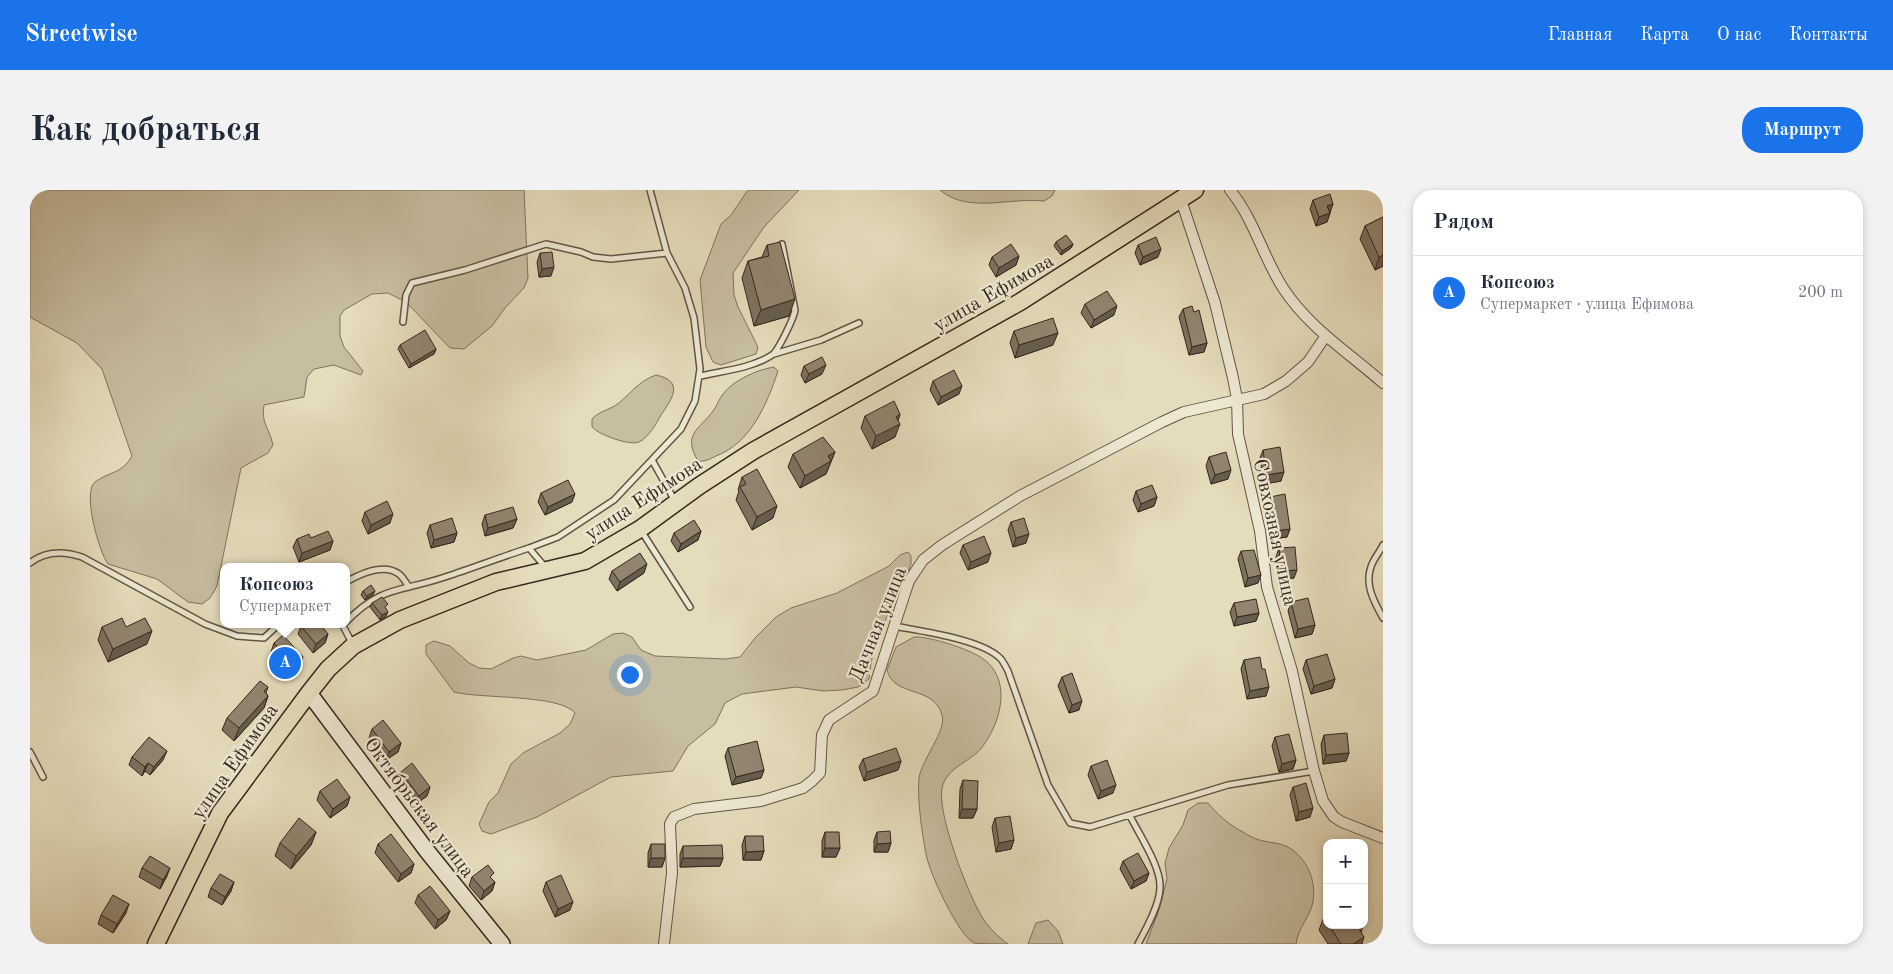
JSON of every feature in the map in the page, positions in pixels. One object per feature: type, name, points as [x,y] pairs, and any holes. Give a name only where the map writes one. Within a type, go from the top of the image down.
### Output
[{"type":"main road","name":"улица Ефимова","points":[[156,944],[220,813],[308,693],[328,669],[353,646],[400,620],[436,604],[496,582],[585,561],[640,529],[754,451],[1020,302],[1195,190]]},
{"type":"street","points":[[1230,190],[1243,208],[1282,288],[1325,337],[1354,357],[1383,383]]},
{"type":"street","name":"Совхозная улица","points":[[1181,200],[1215,303],[1237,400],[1238,434],[1260,531],[1267,588],[1292,671],[1314,771],[1323,801],[1334,817],[1342,822],[1383,838]]},
{"type":"street","name":"Дачная улица","points":[[664,944],[672,873],[670,824],[674,816],[694,809],[761,801],[803,788],[820,773],[824,729],[833,716],[873,691],[908,581],[923,560],[942,545],[1020,496],[1162,422],[1184,412],[1264,394],[1286,381],[1308,362],[1325,337]]},
{"type":"street","name":"Октябрьская улица","points":[[308,693],[427,851],[502,944]]},
{"type":"lane","points":[[350,619],[373,598],[451,576],[558,537],[614,500],[681,429],[690,414],[700,376],[694,318],[685,288],[667,253],[650,190]]},
{"type":"lane","points":[[403,322],[406,295],[412,284],[465,270],[546,244],[581,252],[593,257],[611,259],[667,253]]},
{"type":"lane","points":[[774,354],[793,320],[795,310],[782,244]]},
{"type":"lane","points":[[700,376],[758,361],[774,354],[821,340],[859,323]]},
{"type":"lane","points":[[652,460],[676,503]]},
{"type":"lane","points":[[640,529],[690,606]]},
{"type":"lane","points":[[1383,544],[1368,576],[1369,589],[1383,618]]},
{"type":"lane","points":[[529,548],[548,571]]},
{"type":"lane","points":[[30,563],[42,556],[67,552],[82,557],[205,624],[237,636],[264,638],[275,628]]},
{"type":"lane","points":[[350,580],[384,569],[399,574],[409,587]]},
{"type":"lane","points":[[894,626],[948,637],[982,647],[999,658],[1008,671],[1048,785],[1070,823],[1090,827],[1228,785],[1314,771]]},
{"type":"lane","points":[[346,628],[353,646]]},
{"type":"lane","points":[[30,752],[43,777]]},
{"type":"lane","points":[[1130,816],[1154,863],[1160,886],[1150,919],[1138,944]]},
{"type":"shaded area","points":[[30,190],[524,190],[528,278],[524,288],[505,308],[492,326],[464,349],[450,348],[406,302],[388,293],[372,294],[344,310],[340,316],[340,336],[344,347],[363,371],[361,375],[334,365],[314,369],[307,377],[304,397],[264,405],[264,421],[273,445],[268,453],[241,468],[222,563],[220,563],[217,586],[210,598],[202,604],[188,602],[157,579],[108,564],[100,548],[93,522],[90,497],[91,488],[100,478],[124,466],[132,456],[102,369],[77,343],[30,317]]},
{"type":"shaded area","points":[[748,190],[799,190],[764,227],[733,273],[734,295],[758,347],[756,354],[721,365],[713,362],[706,347],[700,280],[721,224],[731,215]]},
{"type":"shaded area","points":[[940,190],[1055,190],[1052,196],[1044,201],[976,203],[951,197]]},
{"type":"shaded area","points":[[774,367],[778,371],[769,396],[748,432],[728,450],[707,460],[698,461],[693,452],[692,438],[723,394],[733,384],[746,376]]},
{"type":"shaded area","points":[[656,375],[671,382],[674,391],[669,403],[643,440],[635,443],[622,441],[601,433],[592,427],[592,419],[595,416],[619,403],[640,384]]},
{"type":"shaded area","points":[[908,552],[911,556],[911,564],[880,634],[871,663],[869,679],[858,687],[823,691],[796,687],[742,694],[725,703],[715,724],[688,746],[673,771],[611,777],[537,817],[491,834],[482,831],[479,824],[489,802],[498,793],[511,764],[523,753],[560,733],[570,724],[575,713],[566,707],[537,700],[454,692],[426,654],[426,645],[434,641],[450,646],[469,663],[479,668],[491,669],[521,656],[537,660],[586,650],[613,634],[623,633],[632,637],[641,650],[655,656],[725,659],[740,657],[755,638],[776,617],[791,608],[837,593],[889,566],[900,555]]},
{"type":"shaded area","points":[[914,637],[939,641],[976,654],[991,666],[1001,688],[999,712],[990,736],[973,756],[949,774],[942,788],[942,800],[949,834],[969,891],[982,917],[991,929],[1008,944],[974,943],[967,938],[945,902],[928,863],[920,816],[919,778],[921,770],[938,737],[943,721],[942,715],[938,706],[931,699],[897,685],[891,679],[887,670],[896,647]]},
{"type":"shaded area","points":[[1198,803],[1208,803],[1228,823],[1250,836],[1286,846],[1293,850],[1304,862],[1311,877],[1314,894],[1313,902],[1296,944],[1146,944],[1159,910],[1167,879],[1165,863],[1169,848],[1183,825],[1188,810]]},
{"type":"shaded area","points":[[1048,920],[1058,931],[1063,944],[1028,944],[1036,923]]},
{"type":"building","points":[[1330,194],[1333,204],[1327,206],[1330,213],[1319,217],[1313,200]]},
{"type":"building","points":[[1383,217],[1383,255],[1379,257],[1365,226]]},
{"type":"building","points":[[1066,235],[1073,244],[1062,251],[1056,242]]},
{"type":"building","points":[[1156,237],[1161,249],[1143,257],[1138,245]]},
{"type":"building","points":[[780,242],[795,299],[761,310],[748,261],[769,256],[767,245]]},
{"type":"building","points":[[1011,244],[1019,256],[999,268],[992,257]]},
{"type":"building","points":[[552,252],[554,267],[542,269],[540,253]]},
{"type":"building","points":[[1107,291],[1117,306],[1094,320],[1085,304]]},
{"type":"building","points":[[1192,306],[1194,312],[1199,310],[1207,343],[1192,347],[1183,309]]},
{"type":"building","points":[[1053,318],[1058,333],[1019,345],[1014,331]]},
{"type":"building","points":[[425,330],[436,349],[411,364],[400,345]]},
{"type":"building","points":[[822,357],[826,365],[809,374],[804,366]]},
{"type":"building","points":[[954,370],[962,386],[941,397],[933,381]]},
{"type":"building","points":[[894,401],[900,414],[896,417],[900,424],[876,436],[865,416]]},
{"type":"building","points":[[823,437],[835,452],[828,456],[831,461],[805,476],[793,454]]},
{"type":"building","points":[[1280,447],[1284,472],[1267,475],[1263,450]]},
{"type":"building","points":[[1226,452],[1231,470],[1215,475],[1209,457]]},
{"type":"building","points":[[757,469],[777,506],[757,517],[740,487],[746,484],[742,477]]},
{"type":"building","points":[[568,480],[575,494],[548,507],[541,493]]},
{"type":"building","points":[[1152,485],[1157,497],[1141,504],[1136,491]]},
{"type":"building","points":[[1285,494],[1290,529],[1275,531],[1270,497]]},
{"type":"building","points":[[387,501],[393,514],[371,525],[365,512]]},
{"type":"building","points":[[513,507],[517,519],[488,528],[485,515]]},
{"type":"building","points":[[452,518],[457,533],[434,540],[430,525]]},
{"type":"building","points":[[1024,518],[1029,534],[1016,538],[1011,522]]},
{"type":"building","points":[[694,520],[701,531],[681,544],[674,533]]},
{"type":"building","points":[[328,531],[333,541],[302,553],[297,539],[309,534],[311,538]]},
{"type":"building","points":[[984,536],[991,553],[971,562],[963,545]]},
{"type":"building","points":[[1295,547],[1297,570],[1281,571],[1279,548]]},
{"type":"building","points":[[1254,550],[1261,575],[1248,578],[1241,551]]},
{"type":"building","points":[[640,553],[647,564],[620,582],[612,571]]},
{"type":"building","points":[[371,585],[375,591],[367,596],[363,591]]},
{"type":"building","points":[[382,597],[388,604],[385,607],[388,612],[382,615],[372,603]]},
{"type":"building","points":[[1308,598],[1315,625],[1298,629],[1291,602]]},
{"type":"building","points":[[1256,599],[1259,613],[1237,617],[1234,603]]},
{"type":"building","points":[[122,618],[126,627],[145,618],[152,631],[113,649],[102,627]]},
{"type":"building","points":[[303,628],[323,628],[328,634],[316,644]]},
{"type":"building","points":[[283,635],[303,657],[288,671],[273,653],[278,648],[274,643]]},
{"type":"building","points":[[1327,654],[1335,679],[1314,686],[1306,660]]},
{"type":"building","points":[[1260,657],[1262,669],[1265,669],[1269,687],[1250,691],[1244,660]]},
{"type":"building","points":[[1072,673],[1082,701],[1072,705],[1062,677]]},
{"type":"building","points":[[260,681],[268,687],[264,691],[268,696],[239,728],[227,718]]},
{"type":"building","points":[[383,720],[401,743],[389,752],[372,729]]},
{"type":"building","points":[[1347,733],[1349,753],[1326,755],[1324,735]]},
{"type":"building","points":[[1289,734],[1296,760],[1282,764],[1275,737]]},
{"type":"building","points":[[149,737],[167,751],[154,767],[148,763],[145,767],[132,757]]},
{"type":"building","points":[[757,741],[764,770],[736,777],[728,748]]},
{"type":"building","points":[[896,748],[901,761],[867,772],[863,759]]},
{"type":"building","points":[[1107,760],[1116,785],[1101,791],[1091,766]]},
{"type":"building","points":[[412,763],[430,787],[419,796],[401,772]]},
{"type":"building","points":[[337,779],[350,797],[333,809],[320,791]]},
{"type":"building","points":[[963,780],[978,781],[977,809],[962,809]]},
{"type":"building","points":[[1306,783],[1313,808],[1299,812],[1293,787]]},
{"type":"building","points":[[1010,816],[1014,840],[999,843],[995,818]]},
{"type":"building","points":[[299,818],[316,832],[296,856],[280,843]]},
{"type":"building","points":[[890,831],[891,843],[877,844],[877,832]]},
{"type":"building","points":[[825,832],[839,832],[840,848],[825,848]]},
{"type":"building","points":[[391,834],[414,864],[401,874],[378,844]]},
{"type":"building","points":[[745,836],[763,836],[764,851],[746,852]]},
{"type":"building","points":[[651,844],[665,844],[665,858],[651,858]]},
{"type":"building","points":[[722,845],[723,858],[683,858],[683,846]]},
{"type":"building","points":[[1138,853],[1149,873],[1134,881],[1123,861]]},
{"type":"building","points":[[150,856],[170,868],[163,880],[142,868]]},
{"type":"building","points":[[488,865],[494,873],[490,877],[495,882],[484,891],[472,877]]},
{"type":"building","points":[[220,874],[234,882],[225,897],[211,888]]},
{"type":"building","points":[[561,875],[573,902],[558,909],[546,882]]},
{"type":"building","points":[[430,886],[450,911],[438,920],[418,895]]},
{"type":"building","points":[[113,895],[129,904],[117,924],[101,915]]},
{"type":"building","points":[[1332,929],[1359,929],[1364,937],[1353,944],[1341,944]]},
{"type":"place","name":"Копсоюз","points":[[285,663]]}]
